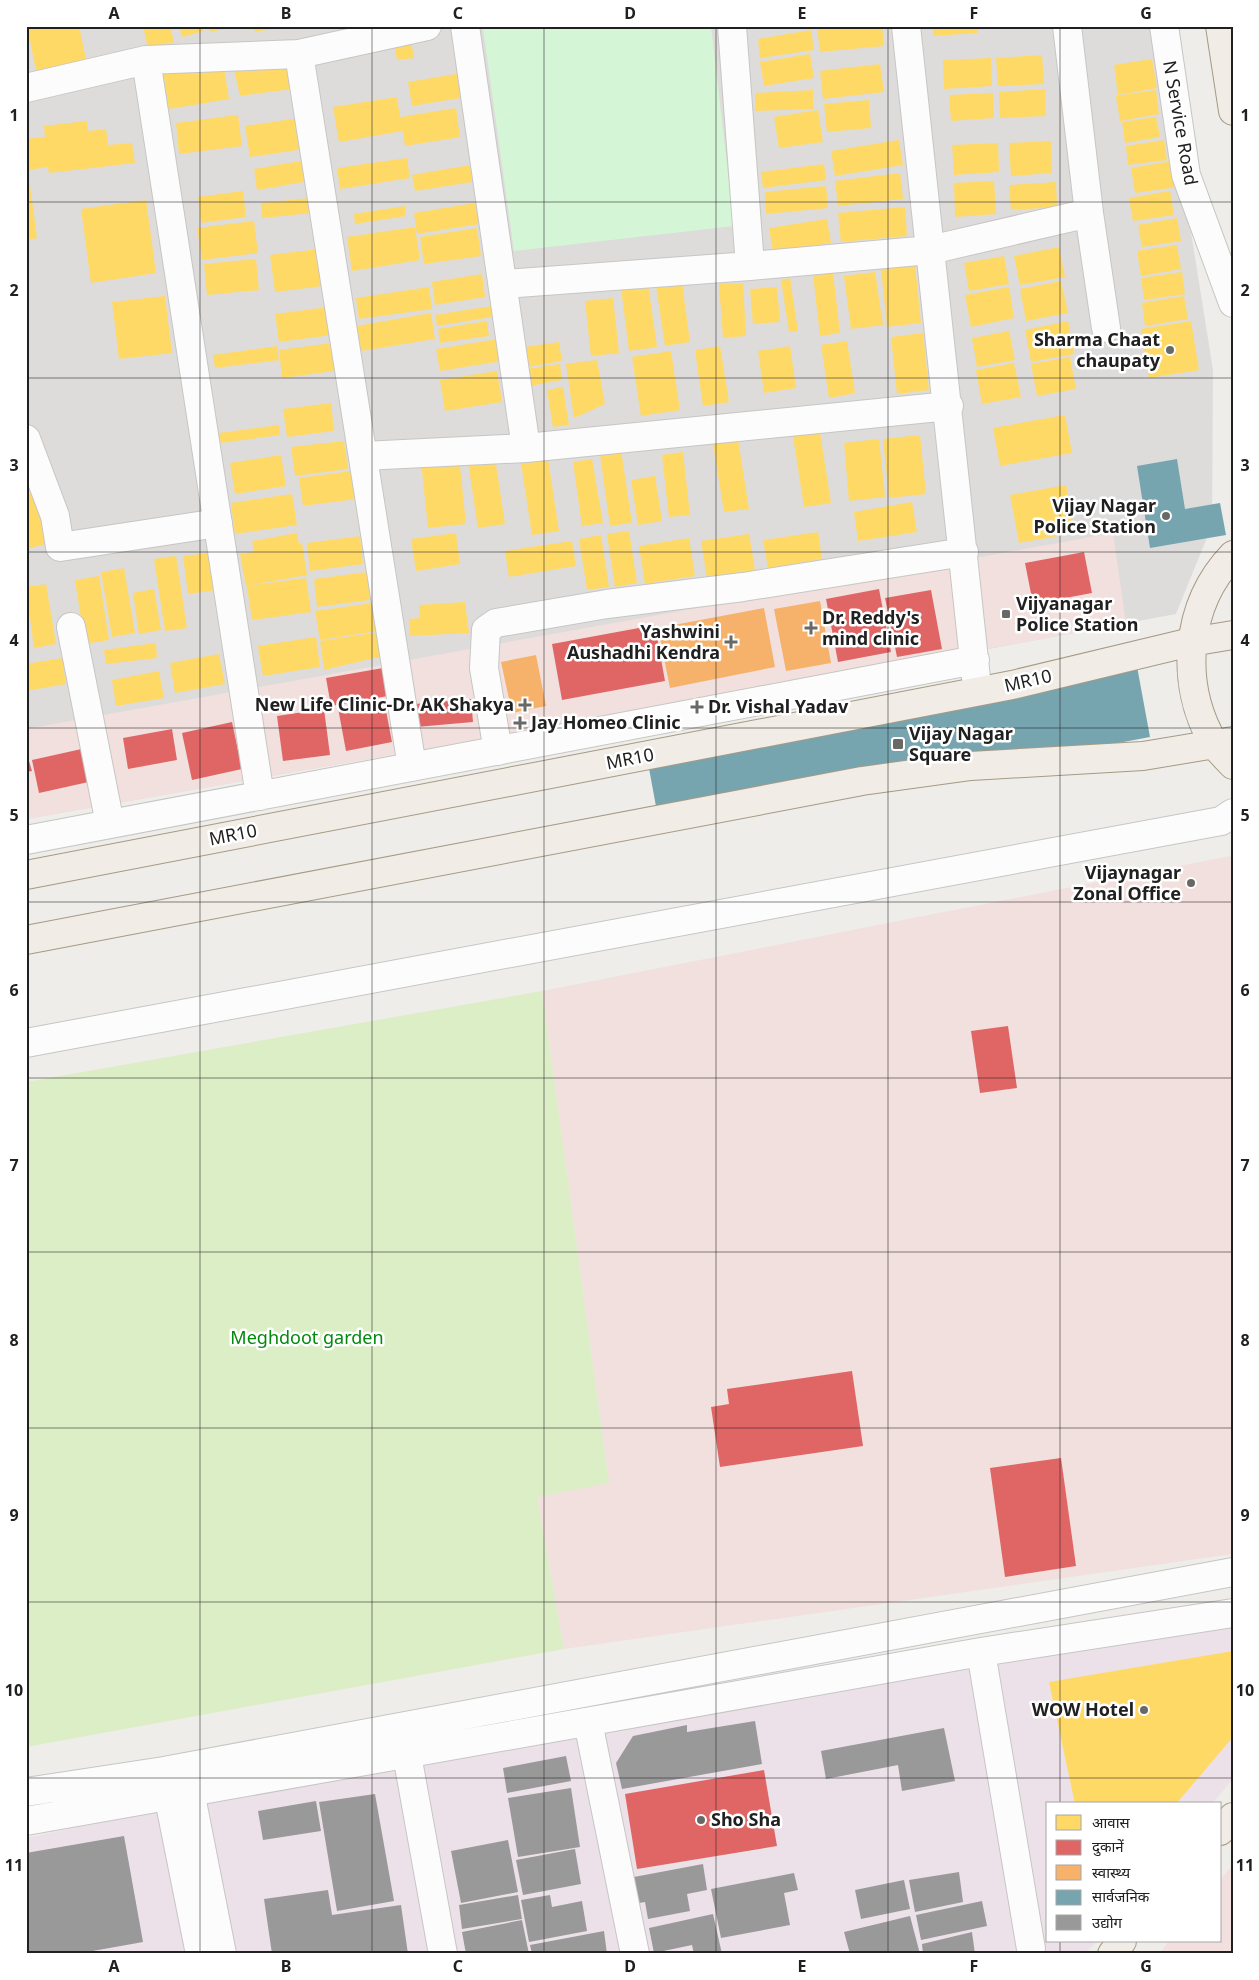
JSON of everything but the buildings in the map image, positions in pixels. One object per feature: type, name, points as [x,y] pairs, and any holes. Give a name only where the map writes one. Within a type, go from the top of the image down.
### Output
[{"type":"main road","points":[[1220,26],[1233,111]]},
{"type":"main road","points":[[1233,555],[1220,568],[1201,603],[1191,642],[1192,685],[1205,727],[1223,743],[1233,765]]},
{"type":"main road","name":"MR10","points":[[26,875],[978,692],[1191,642],[1233,636]]},
{"type":"main road","points":[[26,940],[862,781],[971,766],[1143,756],[1223,743]]},
{"type":"main road","points":[[1222,1829],[1233,1817]]},
{"type":"main road","points":[[1112,1954],[1121,1942]]},
{"type":"street","points":[[26,88],[146,60],[299,54],[427,26]]},
{"type":"street","points":[[466,26],[526,448]]},
{"type":"street","points":[[732,26],[750,266]]},
{"type":"street","points":[[906,26],[949,406],[978,692]]},
{"type":"street","points":[[1067,26],[1089,213],[1106,328]]},
{"type":"street","name":"N Service Road","points":[[1164,26],[1186,175],[1233,303]]},
{"type":"street","points":[[299,54],[412,767]]},
{"type":"street","points":[[146,60],[260,796]]},
{"type":"street","points":[[504,284],[750,266],[930,250],[1089,213]]},
{"type":"street","points":[[363,456],[526,448],[949,406]]},
{"type":"street","points":[[26,439],[54,516],[60,547],[218,523]]},
{"type":"street","points":[[498,751],[484,668],[486,630],[496,623],[598,605],[743,587],[964,552]]},
{"type":"street","points":[[71,627],[110,824]]},
{"type":"street","points":[[26,840],[974,660]]},
{"type":"street","points":[[26,1044],[1222,821],[1233,813]]},
{"type":"street","points":[[26,1821],[177,1782],[1233,1572]]},
{"type":"street","points":[[26,1792],[177,1782],[407,1754],[981,1652],[1233,1613]]},
{"type":"street","points":[[981,1652],[1031,1949]]},
{"type":"street","points":[[588,1722],[635,1954]]},
{"type":"street","points":[[407,1754],[443,1954]]},
{"type":"street","points":[[177,1782],[200,1954]]},
{"type":"street","points":[[177,1782],[222,1954]]},
{"type":"shaded area","points":[[26,26],[1158,26],[1213,370],[1212,525],[1176,614],[881,669],[26,819]]},
{"type":"shaded area","points":[[1113,533],[1126,623],[881,669],[26,819],[26,729]]},
{"type":"shaded area","points":[[1230,856],[1233,859],[1233,1554],[564,1649],[537,1497],[609,1482],[542,991]]},
{"type":"shaded area","points":[[1233,1625],[1233,1779],[1214,1802],[1046,1802],[1046,1942],[1096,1942],[1085,1954],[26,1954],[26,1838],[219,1798],[607,1734],[1089,1644]]},
{"type":"shaded area","points":[[1233,1865],[1233,1954],[1159,1954],[1168,1942],[1222,1942],[1222,1878]]},
{"type":"green space","points":[[491,26],[711,26],[734,226],[514,251],[483,28]]},
{"type":"green space","name":"Meghdoot garden","points":[[542,991],[609,1483],[537,1497],[564,1649],[26,1747],[26,1082]]},
{"type":"place","name":"Sharma Chaat chaupaty","points":[[1170,350]]},
{"type":"place","name":"Vijay Nagar Police Station","points":[[1166,516]]},
{"type":"place","name":"Vijyanagar Police Station","points":[[1006,614]]},
{"type":"place","name":"Dr. Reddy's mind clinic","points":[[811,628]]},
{"type":"place","name":"Yashwini Aushadhi Kendra","points":[[731,642]]},
{"type":"place","name":"New Life Clinic-Dr. AK Shakya","points":[[525,705]]},
{"type":"place","name":"Dr. Vishal Yadav","points":[[697,707]]},
{"type":"place","name":"Jay Homeo Clinic","points":[[520,723]]},
{"type":"place","name":"Vijay Nagar Square","points":[[898,744]]},
{"type":"place","name":"Vijaynagar Zonal Office","points":[[1191,883]]},
{"type":"place","name":"WOW Hotel","points":[[1144,1710]]},
{"type":"place","name":"Sho Sha","points":[[701,1820]]}]
